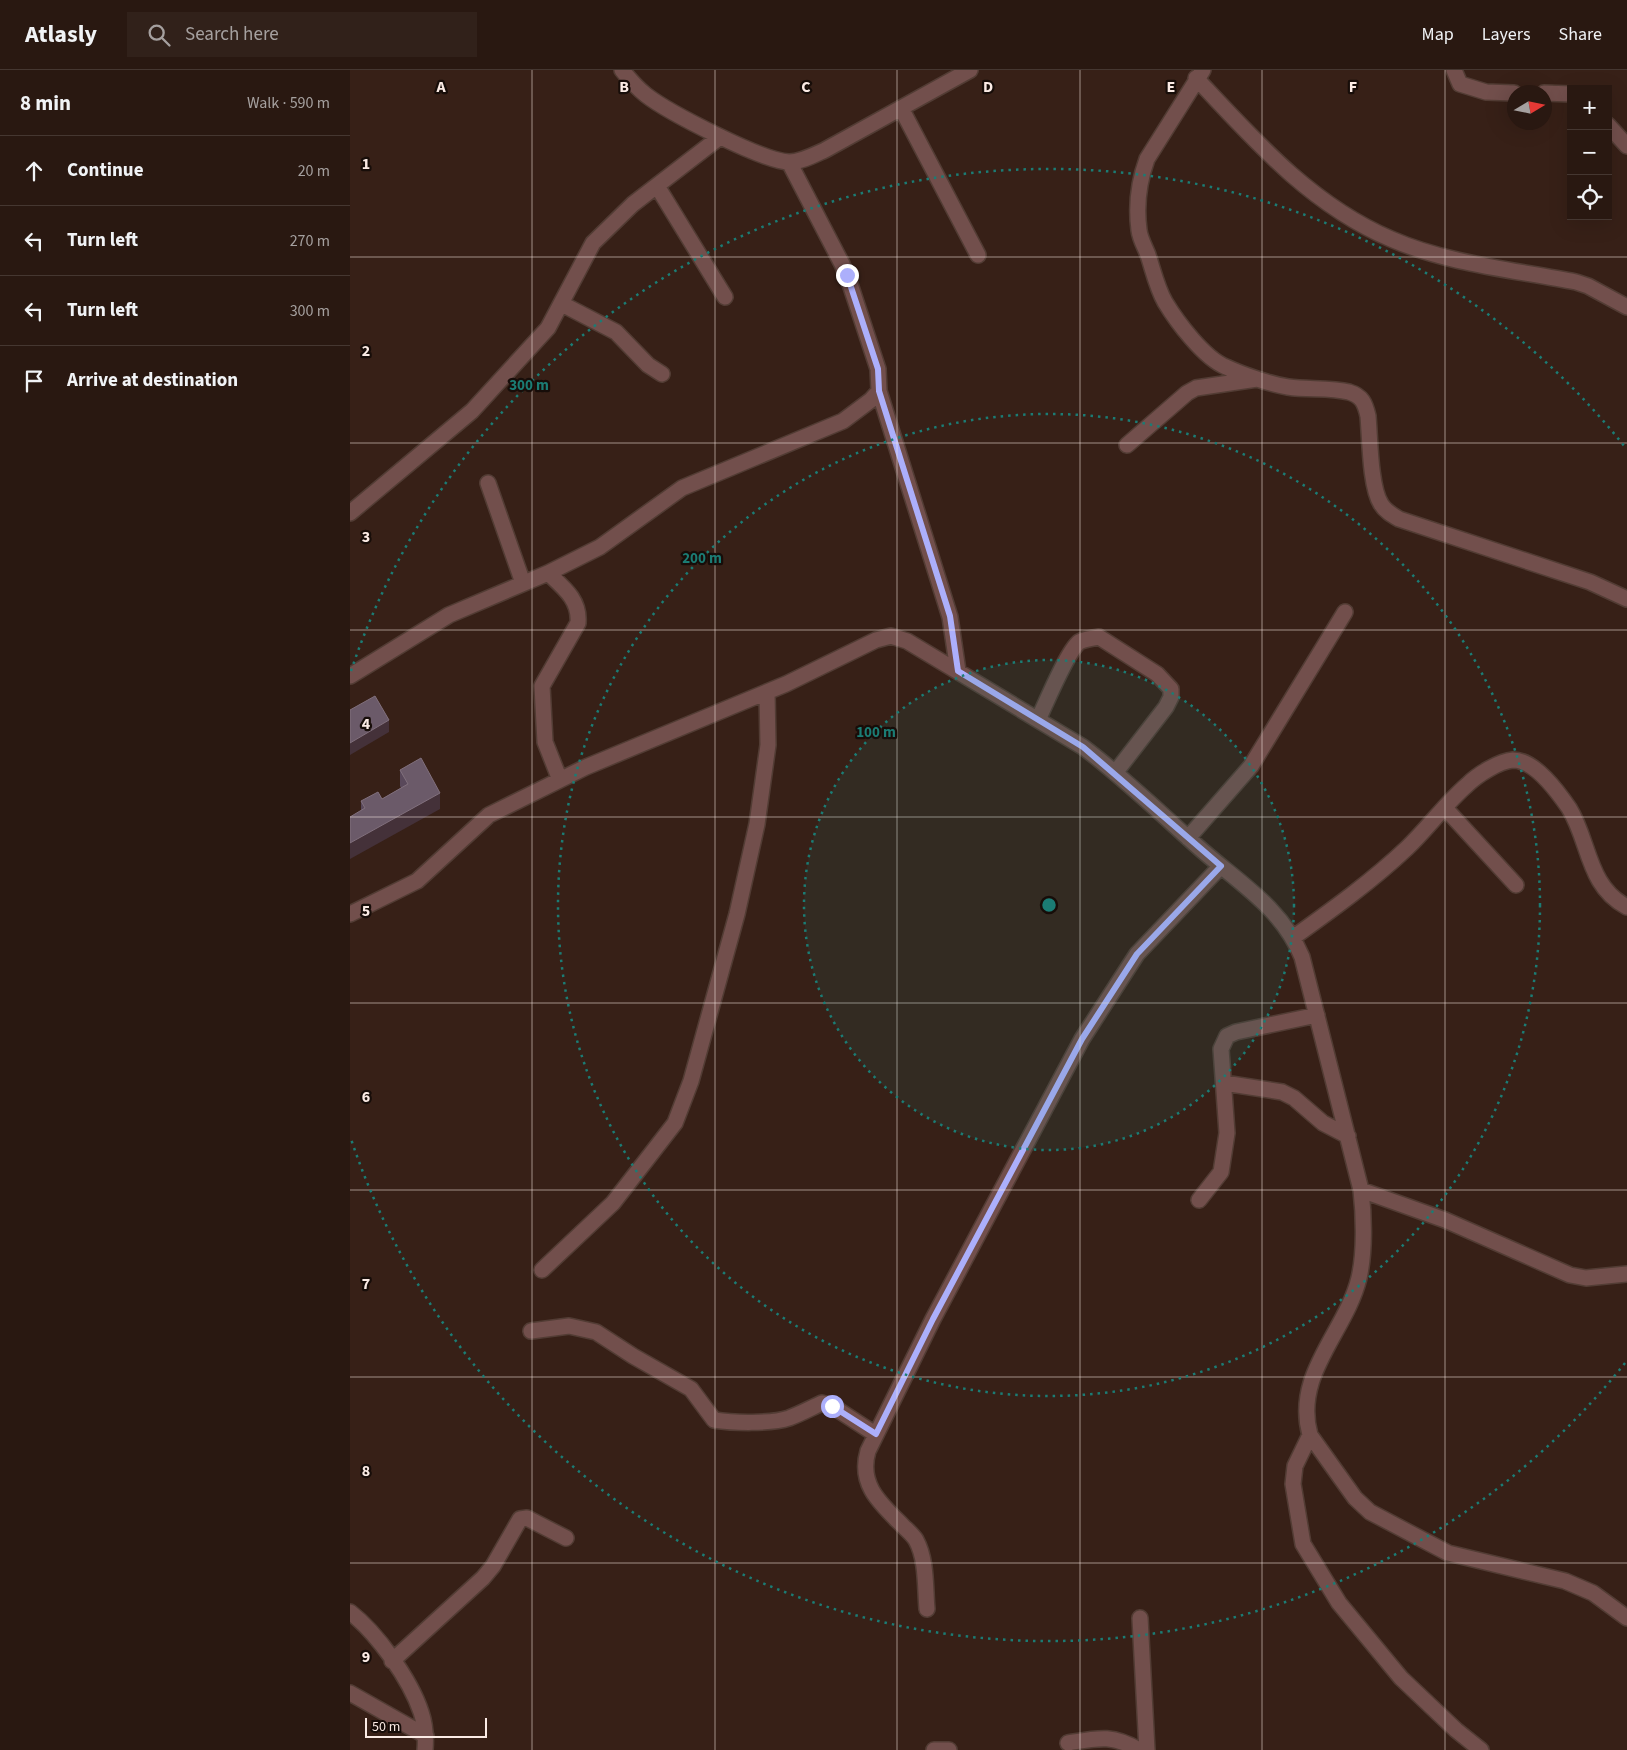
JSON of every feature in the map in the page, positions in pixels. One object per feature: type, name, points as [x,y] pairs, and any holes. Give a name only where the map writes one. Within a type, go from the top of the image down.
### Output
[{"type":"street","points":[[622,70],[633,77],[648,97],[720,137],[769,157],[788,162],[806,159],[825,150],[970,70]]},
{"type":"street","points":[[1454,70],[1460,84],[1486,92],[1507,92]]},
{"type":"street","points":[[1627,307],[1588,286],[1576,282],[1444,257],[1383,236],[1324,201],[1270,158],[1199,74],[1147,159],[1142,172],[1138,213],[1140,232],[1164,300],[1176,318],[1214,361],[1227,368],[1288,387],[1347,392],[1360,396],[1366,405],[1368,416],[1375,489],[1380,503],[1386,511],[1399,519],[1590,582],[1627,599]]},
{"type":"street","points":[[1552,93],[1567,94]]},
{"type":"street","points":[[902,108],[978,255]]},
{"type":"street","points":[[1612,129],[1627,146]]},
{"type":"street","points":[[350,513],[472,411],[548,328],[593,242],[633,204],[720,137]]},
{"type":"street","points":[[788,162],[842,264],[851,287],[878,369],[879,391],[950,616],[958,671]]},
{"type":"street","points":[[657,186],[725,297]]},
{"type":"street","points":[[562,304],[616,332],[648,365],[662,374]]},
{"type":"street","points":[[1206,386],[1214,361]]},
{"type":"street","points":[[1127,445],[1187,393],[1206,386],[1263,379]]},
{"type":"street","points":[[350,676],[449,615],[548,573],[600,547],[682,488],[843,422],[866,405],[879,391]]},
{"type":"street","points":[[488,483],[523,583]]},
{"type":"street","points":[[548,573],[575,600],[579,613],[578,623],[542,686],[545,742],[560,780]]},
{"type":"street","points":[[1188,838],[1252,766],[1345,612]]},
{"type":"street","points":[[350,914],[417,881],[489,815],[560,780],[767,692],[876,640],[891,636],[907,641],[1083,747],[1271,909],[1294,938],[1302,957],[1348,1136],[1361,1190],[1364,1214],[1359,1277],[1351,1300],[1313,1374],[1308,1391],[1310,1435],[1354,1498],[1370,1512],[1448,1553],[1565,1581],[1594,1593],[1627,1618]]},
{"type":"street","points":[[1038,720],[1070,656],[1079,643],[1088,639],[1099,637],[1157,674],[1171,689],[1171,697],[1166,707],[1115,773]]},
{"type":"street","points":[[542,1270],[613,1204],[664,1140],[678,1115],[691,1081],[736,914],[756,824],[768,745],[767,692]]},
{"type":"street","points":[[1294,938],[1342,902],[1405,850],[1476,778],[1502,763],[1513,760],[1524,762],[1536,770],[1563,799],[1571,811],[1595,875],[1617,902],[1627,907]]},
{"type":"street","points":[[1445,808],[1516,885]]},
{"type":"street","points":[[927,1609],[921,1552],[916,1539],[878,1501],[864,1473],[868,1451],[933,1319],[1082,1039],[1137,954],[1221,866]]},
{"type":"street","points":[[1199,1200],[1221,1172],[1226,1133],[1221,1049],[1227,1036],[1236,1032],[1317,1014]]},
{"type":"street","points":[[1224,1082],[1282,1092],[1294,1098],[1323,1123],[1348,1136]]},
{"type":"street","points":[[1361,1190],[1446,1220],[1570,1275],[1586,1278],[1627,1274]]},
{"type":"street","points":[[531,1331],[569,1326],[596,1332],[633,1356],[691,1389],[714,1420],[724,1422],[776,1420],[788,1418],[822,1403],[832,1406],[876,1434]]},
{"type":"street","points":[[1310,1435],[1293,1475],[1303,1544],[1339,1602],[1401,1678],[1456,1730],[1481,1750]]},
{"type":"street","points":[[392,1661],[493,1566],[520,1519],[527,1518],[566,1538]]},
{"type":"street","points":[[350,1612],[380,1642],[408,1686],[422,1712],[425,1743]]},
{"type":"street","points":[[1140,1618],[1147,1750]]},
{"type":"street","points":[[350,1693],[425,1743]]},
{"type":"street","points":[[1068,1743],[1106,1737],[1122,1741],[1139,1750]]},
{"type":"street","points":[[934,1750],[950,1750]]},
{"type":"building","points":[[375,696],[389,720],[350,743],[350,710]]},
{"type":"building","points":[[421,758],[440,793],[350,843],[350,817],[365,808],[361,801],[378,792],[382,799],[408,784],[400,770]]},
{"type":"route","points":[[832,1406],[876,1434],[933,1319],[1082,1039],[1137,954],[1221,866],[1102,761],[1083,747],[958,671],[950,616],[879,391],[878,369],[847,275]]}]
